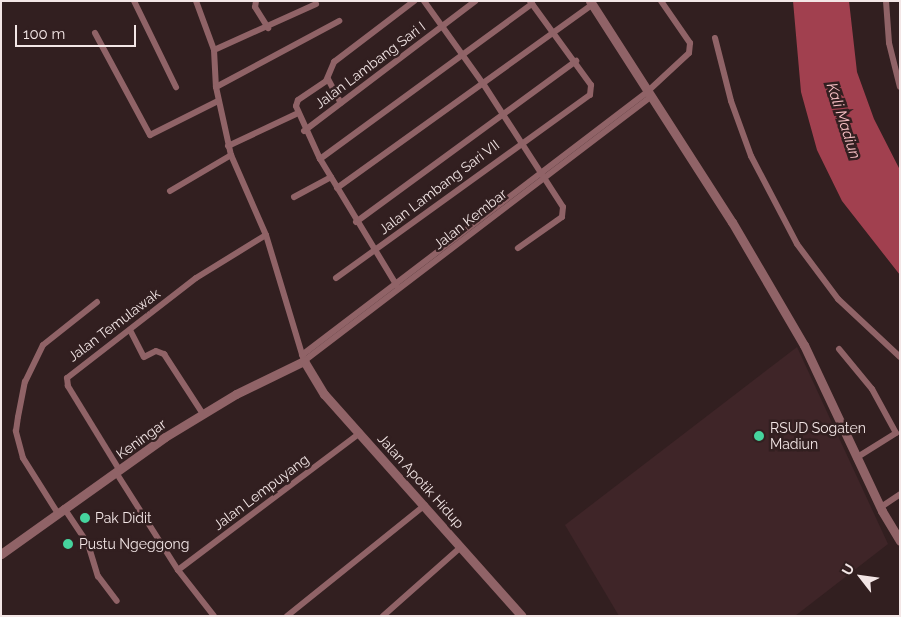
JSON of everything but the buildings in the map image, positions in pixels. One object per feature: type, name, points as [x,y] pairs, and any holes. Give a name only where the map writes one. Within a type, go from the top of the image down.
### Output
[{"type":"street","points":[[134,1],[176,87]]},
{"type":"street","points":[[196,1],[214,50],[218,101],[230,155],[266,235],[303,358]]},
{"type":"street","points":[[256,1],[255,7],[268,28]]},
{"type":"street","points":[[397,286],[356,222],[304,130],[298,113],[298,100],[328,79],[334,62],[414,1]]},
{"type":"street","points":[[424,1],[484,85],[564,213],[551,226],[518,248]]},
{"type":"street","name":"Jalan Lambang Sari I","points":[[304,130],[475,1]]},
{"type":"street","name":"Jalan Kembar","points":[[303,358],[649,94],[691,50],[690,42],[661,1]]},
{"type":"street","points":[[886,1],[889,43],[900,87]]},
{"type":"street","points":[[320,159],[463,56],[531,3],[576,61],[356,222]]},
{"type":"street","points":[[337,188],[484,85],[591,3],[732,222],[804,345],[880,508],[899,538]]},
{"type":"street","points":[[214,50],[268,28],[316,4]]},
{"type":"street","points":[[216,87],[339,21]]},
{"type":"street","points":[[95,33],[150,135],[156,136],[218,101]]},
{"type":"street","points":[[715,38],[731,101],[751,156],[797,244],[838,299],[900,356]]},
{"type":"street","name":"Jalan Lambang Sari VII","points":[[336,278],[520,142],[590,95],[591,85],[576,61]]},
{"type":"street","points":[[328,79],[341,103]]},
{"type":"street","points":[[228,146],[298,113]]},
{"type":"street","points":[[170,191],[230,155]]},
{"type":"street","points":[[294,197],[330,177]]},
{"type":"street","name":"Jalan Temulawak","points":[[118,472],[68,386],[67,378],[196,278],[266,235]]},
{"type":"street","points":[[97,302],[43,345],[25,382],[16,430],[23,458],[61,510],[81,530],[98,576],[117,601]]},
{"type":"street","points":[[130,330],[144,357],[156,351],[164,354],[203,414]]},
{"type":"street","points":[[839,349],[872,389],[898,432],[856,458]]},
{"type":"street","name":"Keningar","points":[[1,554],[61,510],[203,414],[303,358]]},
{"type":"street","name":"Jalan Apotik Hidup","points":[[303,358],[318,387],[425,505],[517,614]]},
{"type":"street","name":"Jalan Lempuyang","points":[[178,570],[360,433]]},
{"type":"street","points":[[118,472],[178,570],[214,616]]},
{"type":"street","points":[[880,508],[900,494]]},
{"type":"street","points":[[287,616],[425,505]]},
{"type":"street","points":[[383,616],[461,547]]},
{"type":"shaded area","name":"RSUD Sogaten Madiun","points":[[797,347],[888,544],[795,616],[619,616],[565,525]]},
{"type":"water","name":"Kali Madiun","points":[[793,1],[849,1],[857,72],[874,119],[900,170],[900,275],[842,201],[817,150],[801,92]]},
{"type":"place","name":"RSUD Sogaten Madiun","points":[[759,436]]},
{"type":"place","name":"Pak Didit","points":[[85,518]]},
{"type":"place","name":"Pustu Ngeggong","points":[[68,544]]}]
